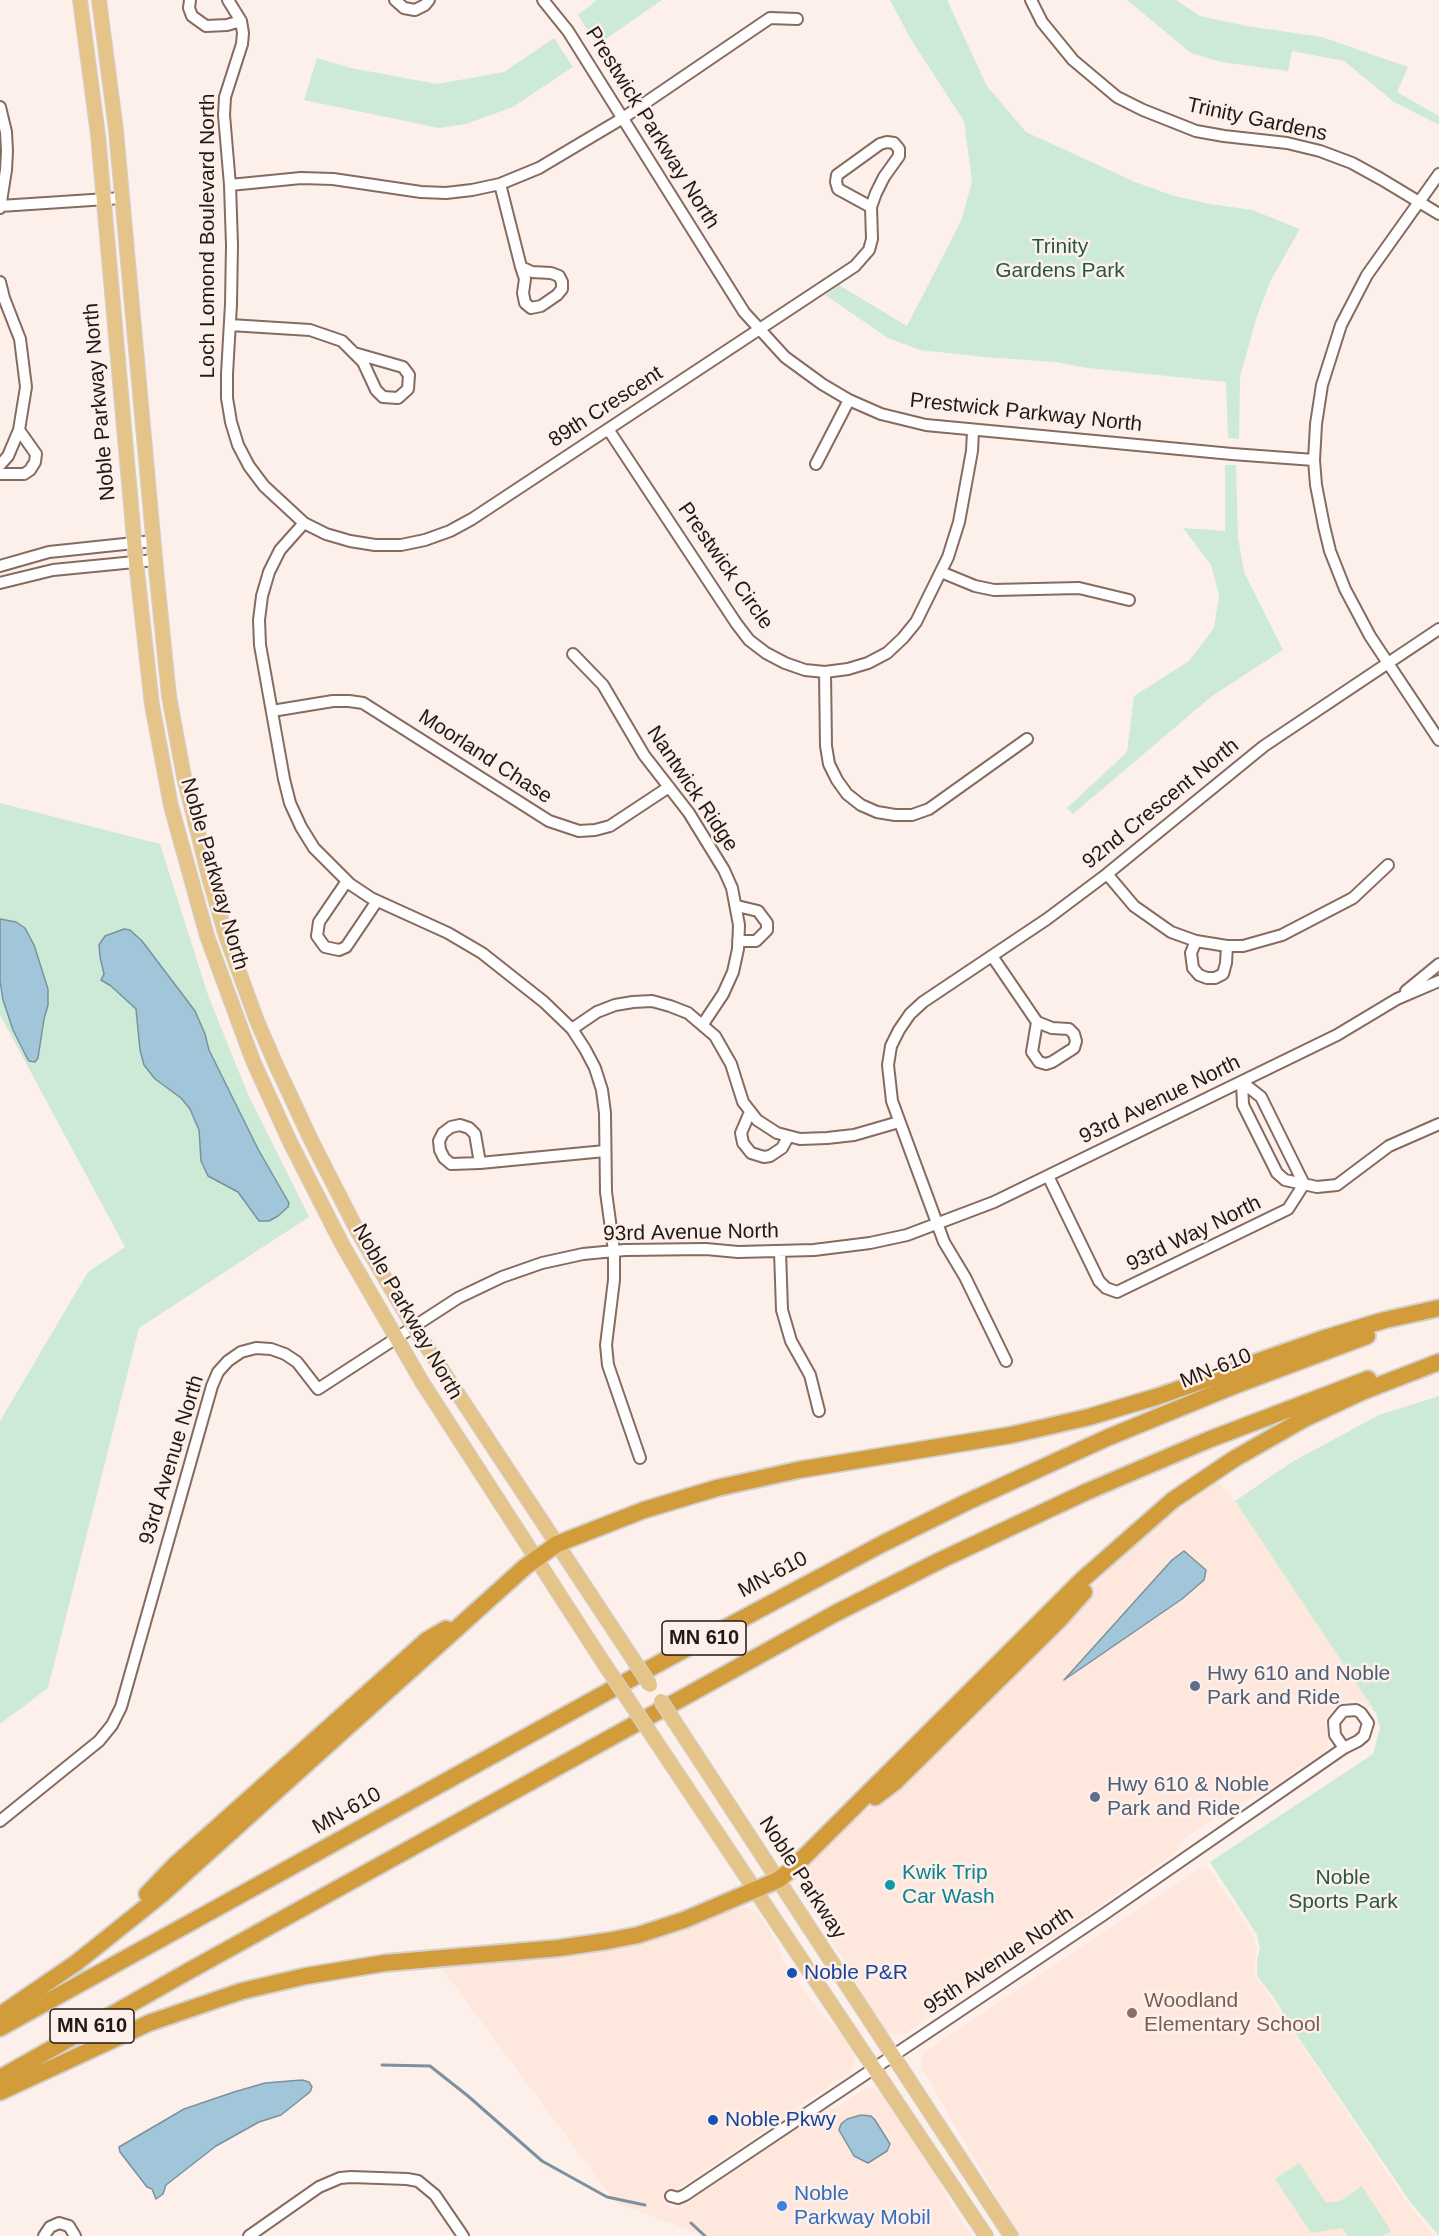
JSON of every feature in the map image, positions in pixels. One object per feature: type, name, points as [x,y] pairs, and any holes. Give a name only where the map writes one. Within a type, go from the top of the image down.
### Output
[{"type":"highway","points":[[0,2015],[39,1990],[97,1947],[212,1850],[535,1558],[557,1544],[644,1510],[726,1485],[798,1470],[1011,1435],[1089,1417],[1159,1396],[1325,1338],[1385,1320],[1439,1310]]},
{"type":"highway","name":"MN-610","points":[[0,2028],[713,1633],[884,1543],[1045,1466],[1167,1413],[1298,1361],[1439,1310]]},
{"type":"highway","name":"MN 610","points":[[0,2078],[775,1646],[940,1560],[1086,1492],[1198,1444],[1331,1392],[1439,1354]]},
{"type":"highway","points":[[0,2092],[149,2024],[206,2002],[272,1983],[385,1963],[559,1948],[607,1941],[669,1926],[778,1880],[792,1869],[1083,1579],[1173,1500],[1264,1441],[1337,1403],[1439,1362]]},
{"type":"main road","name":"Noble Parkway North","points":[[80,0],[93,98],[136,562],[149,681],[160,754],[181,846],[207,936],[237,1021],[272,1104],[342,1244],[395,1338],[456,1438],[754,1890]]},
{"type":"main road","name":"Noble Parkway North","points":[[99,0],[111,80],[169,696],[198,837],[226,936],[257,1021],[298,1115],[358,1232],[413,1326],[557,1544]]},
{"type":"main road","name":"Noble Parkway","points":[[557,1544],[1011,2236]]},
{"type":"main road","points":[[754,1890],[986,2236]]},
{"type":"street","points":[[190,0],[189,8],[192,16],[206,26],[227,26],[241,21],[228,0]]},
{"type":"street","points":[[395,0],[404,8],[415,10],[429,0]]},
{"type":"street","name":"Prestwick Parkway North","points":[[543,0],[568,31],[726,284],[759,329],[797,367],[849,400],[904,421],[973,431],[1314,460]]},
{"type":"street","name":"Trinity Gardens","points":[[1031,0],[1042,22],[1073,60],[1117,97],[1143,111],[1196,131],[1287,143],[1320,151],[1352,163],[1439,214]]},
{"type":"street","points":[[230,185],[301,178],[333,179],[421,192],[446,193],[500,184],[539,168],[623,118],[770,18],[797,19]]},
{"type":"street","name":"Loch Lomond Boulevard North","points":[[241,21],[242,44],[228,83],[224,106],[232,245],[227,398],[238,445],[249,466],[264,486],[304,523]]},
{"type":"street","points":[[0,107],[6,132],[7,151],[0,207],[122,198]]},
{"type":"street","name":"89th Crescent","points":[[304,523],[350,542],[375,545],[425,540],[450,531],[863,259],[872,239],[871,207],[884,177],[899,156],[899,149],[894,143],[880,144],[837,175],[838,189],[871,207]]},
{"type":"street","points":[[1439,174],[1367,275],[1341,325],[1322,385],[1316,424],[1314,460],[1319,506],[1338,574],[1358,616],[1439,740]]},
{"type":"street","points":[[500,184],[521,267],[525,279],[523,293],[525,303],[531,308],[541,306],[557,295],[562,288],[559,276],[532,272],[521,267]]},
{"type":"street","points":[[0,282],[20,339],[26,387],[19,430],[8,456],[0,465]]},
{"type":"street","points":[[230,326],[310,330],[342,341],[354,353],[363,362],[376,390],[383,397],[398,398],[408,389],[409,375],[403,367],[354,353]]},
{"type":"street","points":[[816,464],[849,400]]},
{"type":"street","name":"Prestwick Circle","points":[[608,429],[736,623],[750,640],[766,653],[785,663],[805,670],[825,672],[868,663],[887,653],[916,622],[941,572],[959,522],[972,451],[973,431]]},
{"type":"street","points":[[0,474],[24,474],[35,462],[36,454],[19,430]]},
{"type":"street","points":[[304,523],[280,550],[269,572],[262,596],[259,620],[260,645],[284,779],[291,803],[314,848],[347,881],[377,901],[448,933],[482,953],[544,1002],[572,1029],[595,1068],[602,1090],[605,1113],[606,1192],[614,1251],[614,1280],[606,1345],[611,1374],[640,1458]]},
{"type":"street","points":[[0,566],[49,552],[153,541]]},
{"type":"street","points":[[0,583],[53,570],[155,560]]},
{"type":"street","points":[[941,572],[975,586],[994,590],[1079,588],[1129,600]]},
{"type":"street","name":"92nd Crescent North","points":[[899,1122],[892,1101],[888,1065],[891,1047],[910,1014],[923,1002],[1107,874],[1244,761],[1296,723],[1439,629]]},
{"type":"street","name":"Nantwick Ridge","points":[[573,654],[603,685],[644,755],[689,813],[724,870],[737,906],[738,941],[730,980],[703,1024]]},
{"type":"street","points":[[825,672],[826,746],[829,764],[847,794],[861,805],[877,812],[912,815],[929,809],[1027,739]]},
{"type":"street","name":"Moorland Chase","points":[[272,711],[333,701],[363,704],[549,821],[579,831],[610,826],[669,787]]},
{"type":"street","points":[[1107,874],[1134,906],[1171,932],[1196,941],[1243,946],[1302,926],[1353,898],[1388,865]]},
{"type":"street","points":[[347,881],[319,922],[317,936],[325,947],[339,950],[346,947],[377,901]]},
{"type":"street","points":[[737,906],[758,911],[767,923],[767,930],[756,941],[738,941]]},
{"type":"street","points":[[1196,941],[1191,953],[1193,968],[1199,975],[1207,978],[1215,978],[1223,974],[1227,946]]},
{"type":"street","points":[[992,956],[1037,1022],[1052,1028],[1069,1029],[1076,1041],[1074,1048],[1052,1062],[1046,1064],[1039,1062],[1032,1052],[1037,1022]]},
{"type":"street","name":"93rd Avenue North","points":[[1397,999],[1439,964]]},
{"type":"street","name":"93rd Avenue North","points":[[0,1821],[99,1741],[112,1725],[121,1707],[205,1409],[218,1372],[241,1352],[256,1348],[271,1349],[285,1354],[297,1362],[318,1389],[458,1298],[502,1277],[542,1263],[583,1254],[614,1251],[814,1250],[870,1243],[907,1235],[994,1202],[1337,1035],[1397,999],[1439,981]]},
{"type":"street","points":[[572,1029],[597,1012],[615,1005],[652,1002],[670,1006],[688,1013],[715,1036],[731,1064],[738,1091],[750,1112],[762,1124],[788,1137],[827,1138],[855,1135],[899,1122],[944,1242],[965,1277],[1006,1361]]},
{"type":"street","points":[[1242,1082],[1243,1105],[1277,1173],[1285,1180],[1317,1187],[1336,1185],[1389,1146],[1439,1124]]},
{"type":"street","points":[[1242,1082],[1261,1097],[1304,1184]]},
{"type":"street","points":[[750,1112],[741,1133],[743,1143],[751,1154],[770,1156],[782,1148],[788,1137]]},
{"type":"street","points":[[480,1163],[605,1151]]},
{"type":"street","name":"93rd Way North","points":[[1048,1176],[1099,1281],[1106,1288],[1117,1292],[1288,1209],[1304,1184]]},
{"type":"street","points":[[780,1251],[780,1292],[784,1317],[791,1341],[810,1375],[819,1411]]},
{"type":"street","name":"95th Avenue North","points":[[671,2196],[678,2198],[685,2194],[1112,1909],[1344,1748]]},
{"type":"street","points":[[249,2236],[319,2187],[340,2178],[351,2177],[418,2181],[435,2195],[463,2236]]},
{"type":"street","points":[[44,2236],[50,2227],[59,2223],[69,2226],[75,2236]]},
{"type":"shaded area","points":[[1215,1478],[1235,1501],[1376,1713],[1365,1704],[1353,1700],[1345,1701],[1331,1711],[1325,1721],[1328,1745],[1324,1752],[1258,1796],[1234,1805],[1185,1838],[1175,1853],[1052,1939],[985,1979],[905,2034],[885,2033],[879,2027],[851,1972],[800,1891],[801,1874],[862,1813],[894,1791],[1042,1641],[1101,1577],[1166,1518]]},
{"type":"shaded area","name":"Woodland Elementary School","points":[[1206,1865],[1253,1935],[1257,1949],[1254,1973],[1408,2204],[1435,2236],[1019,2236],[921,2067],[923,2053]]},
{"type":"shaded area","points":[[745,1907],[758,1913],[775,1939],[783,1960],[819,2012],[849,2040],[855,2052],[854,2063],[849,2073],[663,2199],[670,2208],[676,2209],[821,2110],[835,2109],[870,2088],[877,2089],[883,2095],[937,2176],[956,2214],[972,2236],[706,2236],[616,2203],[440,1966],[584,1956],[666,1935],[733,1909]]},
{"type":"green space","points":[[597,0],[662,0],[597,45],[578,15]]},
{"type":"green space","name":"Trinity Gardens Park","points":[[890,0],[947,0],[987,86],[1026,132],[1135,182],[1171,195],[1252,210],[1300,229],[1271,280],[1257,316],[1240,377],[1239,439],[1228,438],[1226,382],[1088,368],[1055,362],[920,350],[888,338],[825,295],[839,285],[907,326],[961,221],[972,182],[964,121],[910,38]]},
{"type":"green space","points":[[1127,0],[1176,0],[1200,16],[1246,26],[1322,37],[1408,67],[1397,92],[1439,116],[1439,125],[1394,102],[1344,61],[1292,51],[1288,71],[1221,62],[1191,53]]},
{"type":"green space","points":[[554,38],[573,67],[513,107],[466,124],[439,128],[304,100],[317,58],[351,68],[437,84],[504,72]]},
{"type":"green space","points":[[1225,465],[1236,465],[1238,537],[1244,572],[1283,650],[1212,696],[1073,814],[1067,808],[1127,752],[1134,696],[1189,661],[1214,628],[1219,595],[1211,565],[1183,528],[1225,531]]},
{"type":"green space","points":[[0,803],[160,844],[208,995],[247,1092],[309,1217],[139,1328],[48,1688],[0,1724],[0,1421],[88,1272],[125,1247],[0,1015]]},
{"type":"green space","name":"Noble Sports Park","points":[[1439,1396],[1439,2236],[1411,2203],[1257,1976],[1260,1949],[1257,1935],[1210,1862],[1373,1754],[1380,1728],[1376,1713],[1235,1501],[1292,1462],[1379,1415]]},
{"type":"green space","points":[[1299,2163],[1326,2203],[1340,2201],[1362,2186],[1391,2231],[1383,2236],[1348,2236],[1342,2228],[1311,2233],[1275,2179]]},
{"type":"water","points":[[0,919],[16,922],[25,928],[34,945],[48,989],[48,1005],[38,1058],[35,1062],[29,1061],[26,1056],[13,1030],[3,1000],[0,981]]},
{"type":"water","points":[[124,929],[130,930],[142,941],[195,1011],[209,1050],[258,1149],[289,1203],[288,1207],[278,1216],[269,1221],[259,1221],[238,1192],[208,1176],[201,1161],[199,1130],[190,1109],[181,1098],[155,1079],[144,1065],[140,1050],[136,1009],[101,980],[104,974],[99,945],[105,936]]},
{"type":"water","points":[[1184,1551],[1206,1570],[1204,1580],[1182,1599],[1064,1680],[1172,1560]]},
{"type":"water","points":[[302,2080],[309,2082],[312,2087],[310,2092],[281,2115],[259,2122],[216,2146],[166,2185],[163,2194],[156,2199],[152,2189],[147,2187],[120,2152],[119,2147],[184,2109],[265,2083]]},
{"type":"water","points":[[861,2115],[871,2116],[875,2120],[890,2144],[887,2151],[868,2163],[854,2156],[839,2130],[841,2124],[847,2119]]},
{"type":"waterway","points":[[382,2065],[430,2066],[542,2161],[607,2197],[645,2205]]},
{"type":"waterway","points":[[691,2223],[705,2236]]},
{"type":"place","name":"Hwy 610 and Noble Park and Ride","points":[[1195,1686]]},
{"type":"place","name":"Hwy 610 & Noble Park and Ride","points":[[1095,1797]]},
{"type":"place","name":"Kwik Trip Car Wash","points":[[890,1885]]},
{"type":"place","name":"Noble P&R","points":[[792,1973]]},
{"type":"place","name":"Woodland Elementary School","points":[[1132,2013]]},
{"type":"place","name":"Noble Pkwy","points":[[713,2120]]},
{"type":"place","name":"Noble Parkway Mobil","points":[[782,2206]]}]
